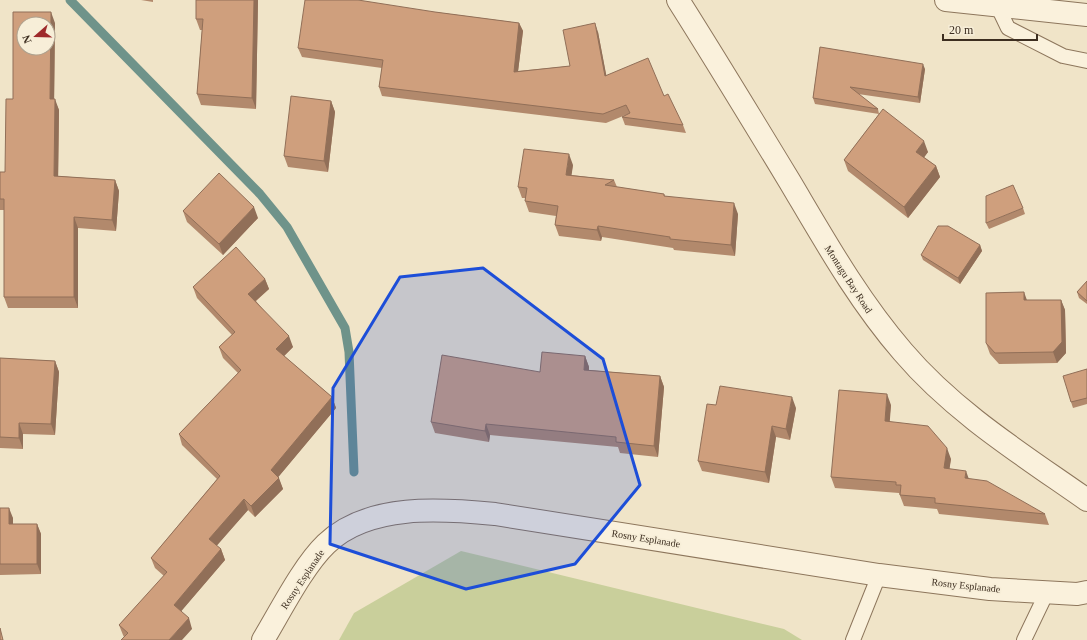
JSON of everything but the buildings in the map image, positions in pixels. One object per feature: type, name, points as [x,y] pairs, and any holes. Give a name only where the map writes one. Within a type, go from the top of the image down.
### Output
[{"type":"street","name":"Montagu Bay Road","points":[[678,0],[733,86],[840,267],[871,312],[903,353],[936,387],[974,419],[1087,500]]},
{"type":"street","points":[[946,0],[1087,15]]},
{"type":"street","name":"Rosny Esplanade","points":[[263,640],[310,564],[326,544],[347,528],[392,514],[452,510],[495,514],[879,575],[990,589],[1047,592],[1087,592]]},
{"type":"lane","points":[[997,5],[1008,28],[1063,56],[1087,61]]},
{"type":"lane","points":[[853,640],[879,575]]},
{"type":"lane","points":[[1024,640],[1047,592]]},
{"type":"highlighted area","points":[[483,268],[603,359],[640,485],[575,564],[466,589],[330,544],[333,388],[400,277]]},
{"type":"green space","points":[[461,551],[784,629],[802,640],[339,640],[354,613]]},
{"type":"waterway","points":[[70,0],[260,194],[287,227],[345,328],[349,352],[354,472]]}]
